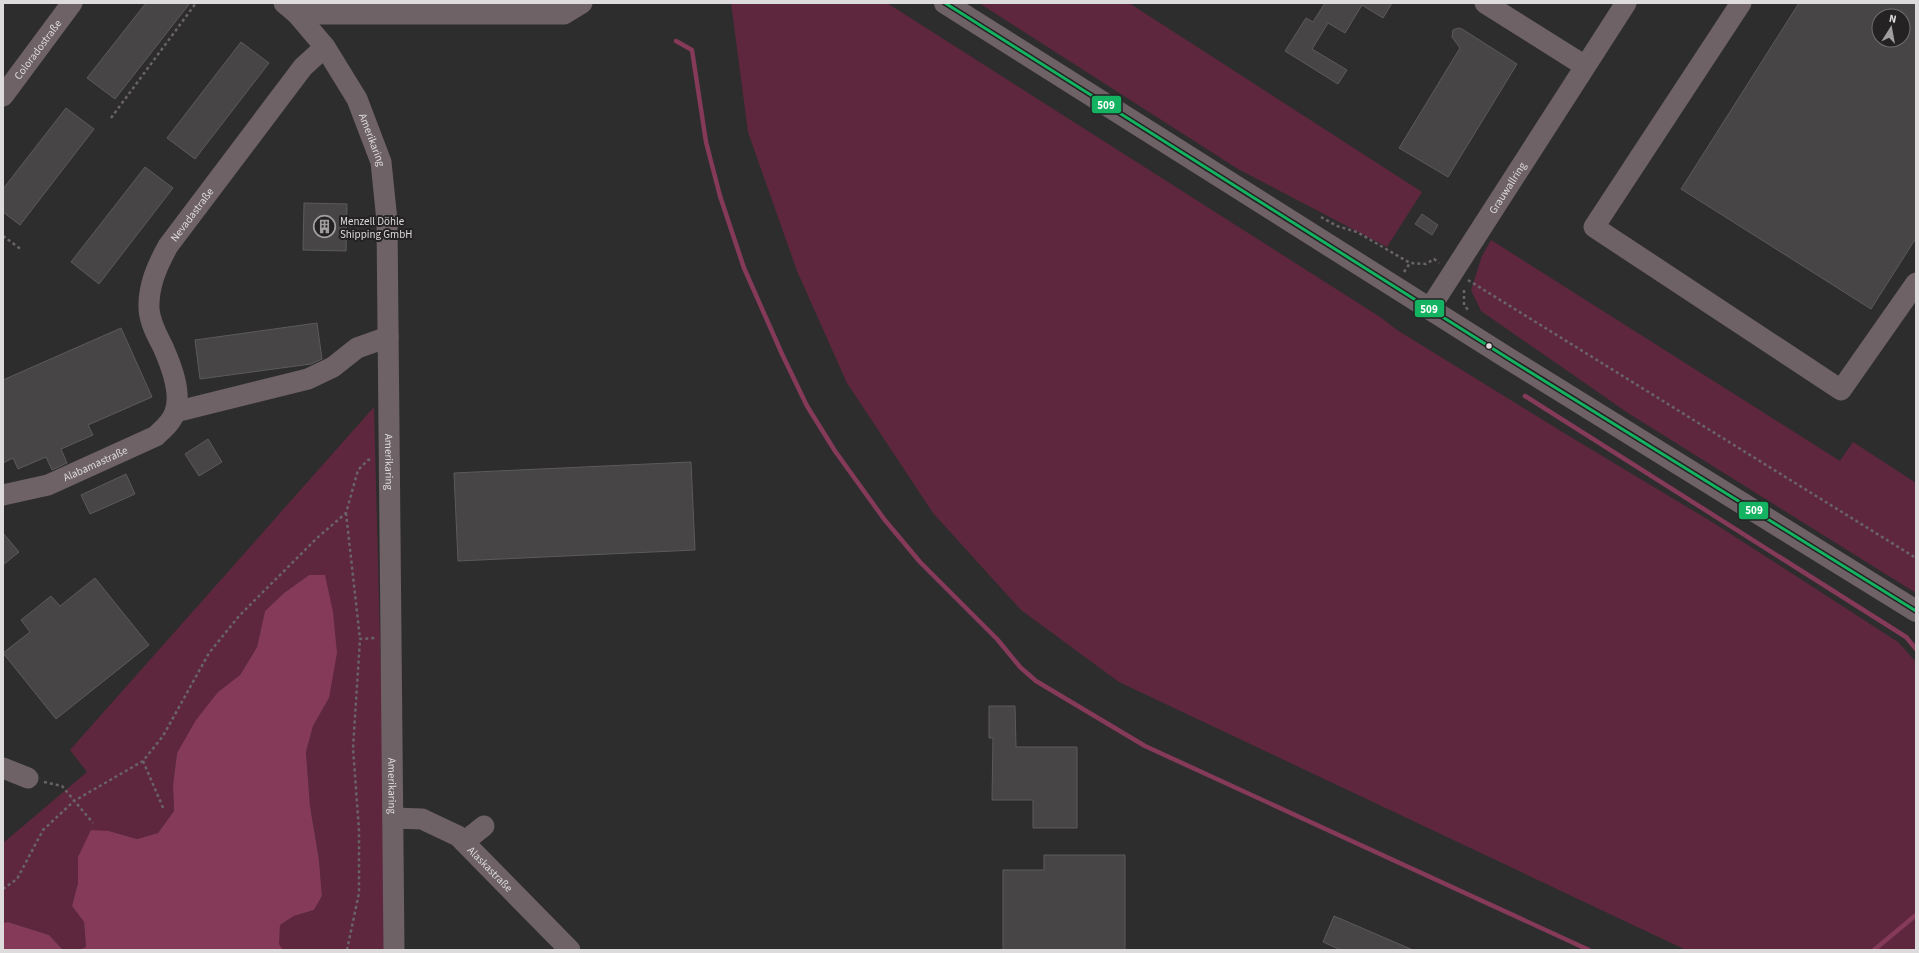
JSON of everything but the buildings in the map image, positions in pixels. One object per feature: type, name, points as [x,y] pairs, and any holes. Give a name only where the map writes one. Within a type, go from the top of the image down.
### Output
[{"type":"main road","points":[[945,3],[1916,611]]},
{"type":"street","name":"Coloradostraße","points":[[3,96],[72,3]]},
{"type":"street","points":[[291,9],[564,14],[582,3]]},
{"type":"street","points":[[1486,3],[1585,66]]},
{"type":"street","name":"Grauwallring","points":[[1430,308],[1626,3]]},
{"type":"street","points":[[1741,3],[1594,227],[1841,390],[1916,283]]},
{"type":"street","name":"Amerikaring","points":[[291,9],[325,48],[357,99],[381,162],[387,221],[390,636],[394,818],[394,950]]},
{"type":"street","name":"Nevadastraße","points":[[175,412],[177,396],[174,381],[167,356],[153,326],[150,311],[149,296],[159,261],[168,246],[303,67],[325,48]]},
{"type":"street","points":[[175,412],[308,379],[333,367],[357,348],[388,337]]},
{"type":"street","name":"Alabamastraße","points":[[3,495],[48,485],[156,436],[167,426],[175,412]]},
{"type":"street","points":[[3,768],[28,778]]},
{"type":"street","name":"Alaskastraße","points":[[394,818],[422,819],[458,836],[570,950]]},
{"type":"street","points":[[464,842],[484,826]]},
{"type":"path","points":[[111,118],[196,3]]},
{"type":"path","points":[[3,236],[22,250]]},
{"type":"path","points":[[1468,281],[1916,558]]},
{"type":"path","points":[[347,950],[359,894],[359,830],[353,748],[360,639],[346,513],[358,470],[368,460],[389,454]]},
{"type":"path","points":[[3,890],[17,879],[43,830],[74,801],[143,761],[163,736],[209,653],[239,616],[317,538],[346,513]]},
{"type":"path","points":[[360,639],[390,636]]},
{"type":"path","points":[[143,761],[164,810]]},
{"type":"path","points":[[28,778],[62,786],[93,824]]},
{"type":"shaded area","points":[[731,3],[887,3],[1380,317],[1397,330],[1712,522],[1898,642],[1916,662],[1916,950],[1686,950],[1119,682],[1021,610],[933,513],[847,383],[797,271],[748,132]]},
{"type":"shaded area","points":[[979,3],[1129,3],[1422,192],[1387,247],[1238,169]]},
{"type":"shaded area","points":[[1491,240],[1840,461],[1853,442],[1916,483],[1916,593],[1628,413],[1481,311],[1471,290],[1482,256]]},
{"type":"shaded area","points":[[374,407],[388,950],[283,950],[278,945],[280,925],[294,916],[314,910],[322,896],[319,860],[310,806],[306,752],[313,726],[329,698],[309,575],[284,593],[265,611],[257,647],[240,675],[218,692],[177,753],[173,785],[174,811],[158,833],[137,839],[109,831],[78,857],[78,883],[72,906],[84,922],[86,947],[78,950],[63,950],[49,935],[8,922],[3,923],[3,843],[87,772],[70,750]]},
{"type":"shaded area","points":[[309,575],[325,575],[333,612],[337,653],[329,698],[313,726],[306,752],[310,806],[319,860],[322,896],[314,910],[294,916],[280,925],[279,944],[283,950],[78,950],[86,947],[84,922],[72,906],[78,883],[78,857],[91,830],[109,831],[137,839],[158,833],[174,811],[173,785],[177,753],[196,720],[218,692],[240,675],[257,647],[265,611],[284,593]]},
{"type":"shaded area","points":[[8,922],[49,935],[63,950],[3,950],[3,923]]},
{"type":"waterway","points":[[676,41],[692,50],[706,142],[720,196],[744,268],[807,406],[835,451],[884,519],[920,562],[997,639],[1020,667],[1036,681],[1145,746],[1589,950]]},
{"type":"waterway","points":[[1525,396],[1906,637],[1916,649]]},
{"type":"waterway","points":[[1874,950],[1916,915]]},
{"type":"transit line","name":"509","points":[[945,3],[1506,357],[1916,611]]},
{"type":"place","name":"Menzell Döhle Shipping GmbH","points":[[325,227]]}]
